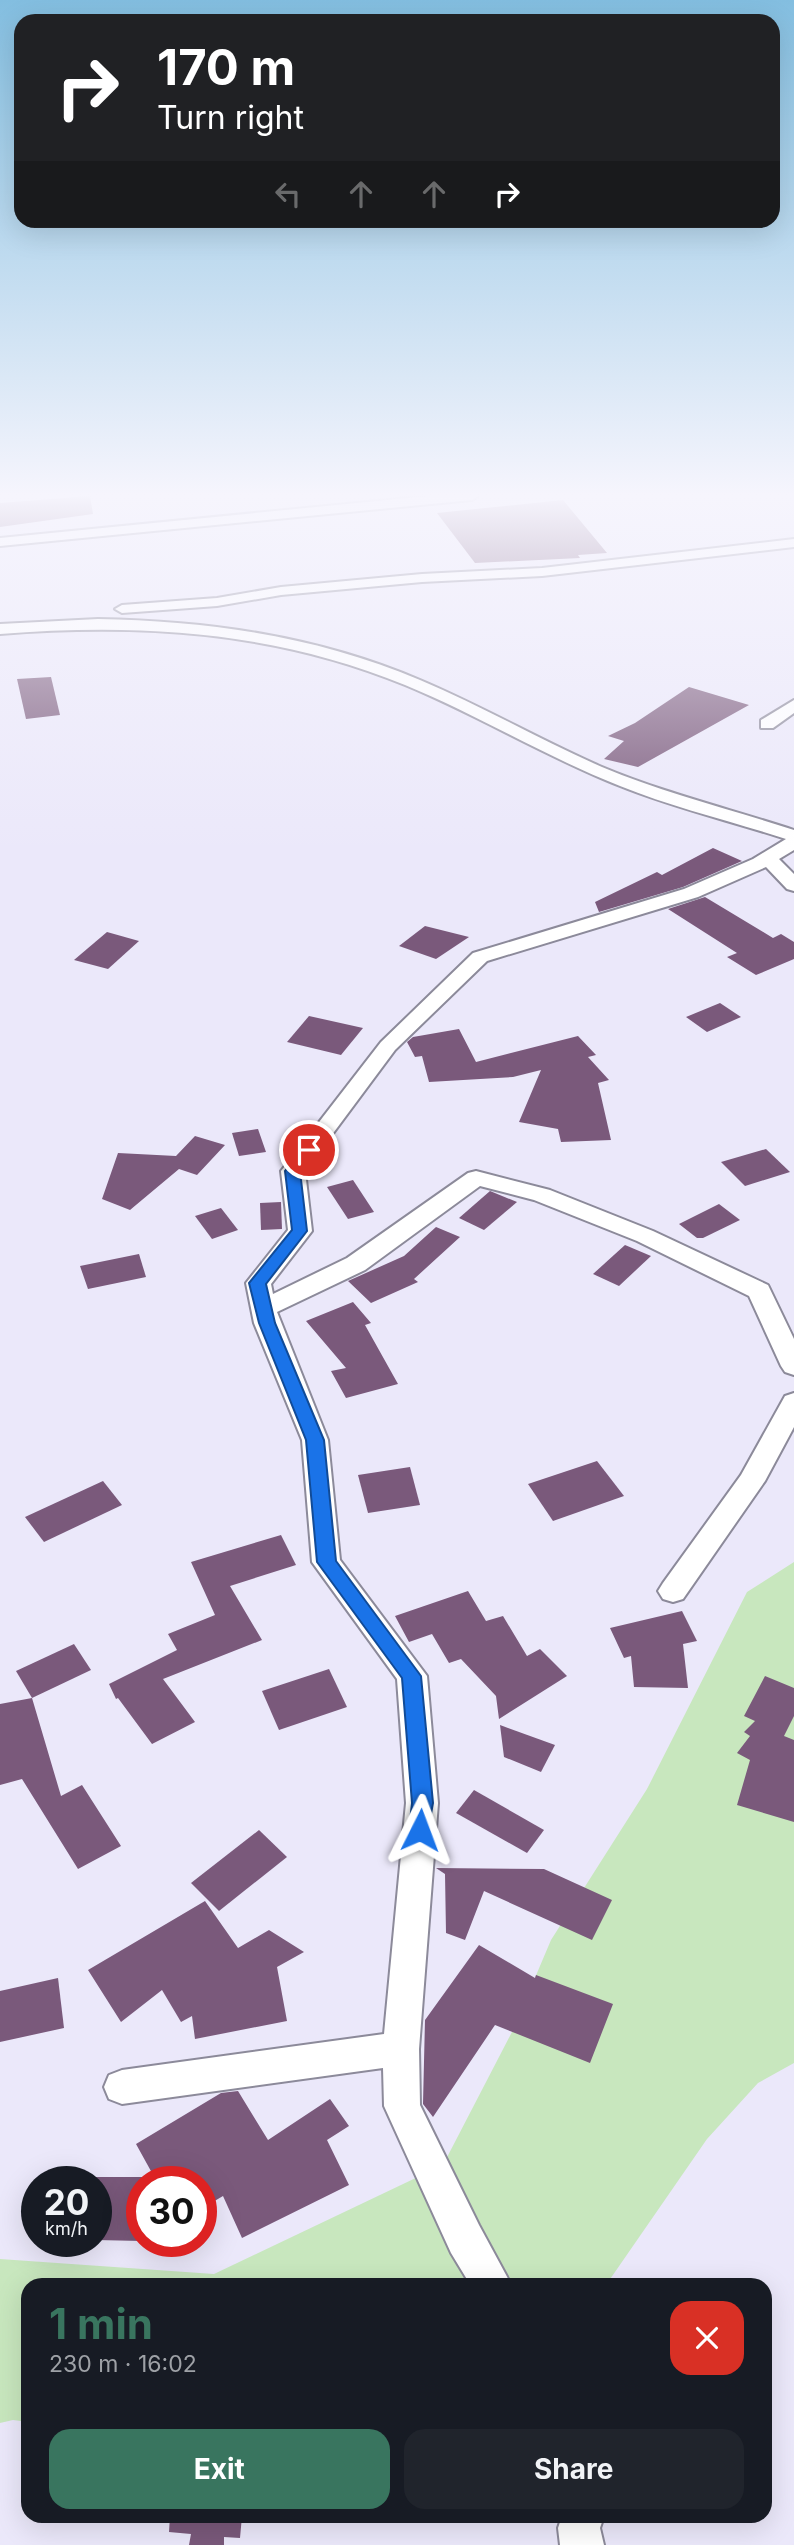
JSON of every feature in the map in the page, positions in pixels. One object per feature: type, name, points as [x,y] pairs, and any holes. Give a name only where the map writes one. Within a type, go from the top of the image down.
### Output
[{"type":"street","points":[[0,623],[57,615]]},
{"type":"street","points":[[0,629],[163,624],[224,628],[267,636],[381,669],[628,783],[794,836]]},
{"type":"street","points":[[767,724],[794,705]]},
{"type":"street","points":[[488,2278],[465,2239],[402,2106],[401,2049],[422,1803],[412,1676],[327,1562],[315,1440],[263,1308],[257,1283],[300,1231],[293,1171],[388,1046],[480,957],[691,893],[794,842]]},
{"type":"street","points":[[766,858],[794,885]]},
{"type":"street","points":[[263,1308],[309,1289],[356,1264],[477,1178],[542,1195],[632,1231],[759,1291],[794,1366]]},
{"type":"street","points":[[673,1591],[751,1481],[794,1402]]},
{"type":"street","points":[[122,2087],[401,2049]]},
{"type":"street","points":[[581,2523],[582,2545]]},
{"type":"green space","points":[[794,1562],[794,2063],[758,2083],[707,2139],[611,2278],[21,2278],[21,2421],[0,2423],[0,2259],[214,2274],[443,2165],[512,2032],[551,1940],[647,1789],[747,1592]]},
{"type":"building","points":[[51,677],[60,715],[26,719],[17,679]]},
{"type":"building","points":[[689,687],[749,705],[638,767],[604,759],[624,741],[608,736],[635,723]]},
{"type":"building","points":[[713,848],[742,861],[683,887],[599,912],[595,902],[657,872],[662,875]]},
{"type":"building","points":[[705,897],[773,938],[781,934],[794,942],[794,959],[756,975],[727,957],[737,953],[668,909]]},
{"type":"building","points":[[425,926],[469,937],[436,959],[399,946]]},
{"type":"building","points":[[107,932],[139,941],[108,969],[74,960]]},
{"type":"building","points":[[720,1003],[741,1017],[707,1032],[686,1017]]},
{"type":"building","points":[[309,1016],[363,1028],[341,1055],[287,1042]]},
{"type":"building","points":[[459,1029],[476,1062],[578,1036],[596,1055],[588,1057],[609,1080],[598,1083],[611,1140],[561,1142],[558,1129],[519,1122],[541,1070],[513,1077],[429,1082],[422,1056],[415,1057],[407,1042],[413,1037]]},
{"type":"building","points":[[258,1129],[266,1152],[239,1156],[232,1133]]},
{"type":"building","points":[[195,1136],[225,1145],[197,1175],[179,1169],[130,1210],[102,1199],[118,1153],[176,1156]]},
{"type":"building","points":[[766,1149],[790,1172],[745,1186],[721,1162]]},
{"type":"building","points":[[353,1180],[374,1212],[348,1219],[327,1187]]},
{"type":"building","points":[[490,1191],[517,1202],[484,1230],[459,1218]]},
{"type":"building","points":[[281,1202],[282,1229],[261,1230],[260,1203]]},
{"type":"building","points":[[719,1204],[740,1220],[703,1238],[697,1238],[679,1224]]},
{"type":"building","points":[[221,1208],[238,1230],[212,1239],[195,1216]]},
{"type":"building","points":[[436,1227],[460,1237],[414,1279],[418,1282],[371,1303],[348,1281],[404,1256]]},
{"type":"building","points":[[625,1245],[651,1256],[619,1286],[593,1274]]},
{"type":"building","points":[[139,1254],[146,1277],[88,1289],[80,1266]]},
{"type":"building","points":[[353,1302],[371,1323],[365,1325],[398,1384],[346,1398],[331,1371],[346,1368],[306,1321]]},
{"type":"building","points":[[597,1461],[624,1496],[553,1521],[528,1484]]},
{"type":"building","points":[[410,1467],[420,1505],[368,1513],[358,1475]]},
{"type":"building","points":[[103,1481],[122,1505],[44,1542],[25,1517]]},
{"type":"building","points":[[281,1535],[296,1565],[230,1586],[262,1640],[163,1679],[195,1722],[152,1744],[118,1698],[116,1699],[109,1684],[177,1650],[168,1634],[215,1615],[191,1562]]},
{"type":"building","points":[[468,1591],[486,1621],[503,1616],[527,1656],[540,1649],[567,1676],[499,1719],[496,1696],[461,1659],[449,1663],[432,1634],[409,1642],[395,1616]]},
{"type":"building","points":[[682,1611],[697,1641],[683,1644],[688,1688],[634,1687],[631,1656],[624,1658],[610,1628]]},
{"type":"building","points":[[74,1644],[91,1670],[32,1698],[16,1671]]},
{"type":"building","points":[[329,1669],[347,1707],[279,1730],[262,1691]]},
{"type":"building","points":[[765,1676],[794,1688],[794,1716],[784,1736],[794,1740],[794,1822],[737,1805],[750,1760],[737,1753],[750,1736],[744,1732],[755,1721],[744,1716]]},
{"type":"building","points":[[32,1698],[61,1796],[82,1785],[121,1846],[78,1869],[22,1779],[0,1785],[0,1704]]},
{"type":"building","points":[[500,1725],[555,1745],[541,1772],[504,1757]]},
{"type":"building","points":[[474,1790],[544,1830],[527,1853],[456,1813]]},
{"type":"building","points":[[259,1830],[287,1857],[219,1911],[191,1883]]},
{"type":"building","points":[[436,1868],[544,1869],[612,1900],[592,1940],[484,1891],[465,1940],[446,1933],[445,1874]]},
{"type":"building","points":[[205,1901],[238,1948],[269,1930],[304,1952],[277,1967],[287,2021],[195,2039],[192,2016],[181,2022],[162,1990],[121,2022],[88,1970]]},
{"type":"building","points":[[479,1945],[535,1978],[536,1975],[613,2004],[590,2063],[495,2025],[433,2117],[423,2104],[425,2020]]},
{"type":"building","points":[[58,1978],[64,2028],[0,2042],[0,1991]]},
{"type":"building","points":[[238,2091],[268,2140],[330,2099],[349,2126],[327,2140],[349,2185],[242,2238],[223,2196],[217,2200],[217,2166],[148,2166],[136,2144],[221,2093]]},
{"type":"building","points":[[112,2177],[126,2177],[126,2241],[112,2240]]},
{"type":"building","points":[[170,2523],[241,2523],[240,2538],[224,2537],[224,2545],[189,2545],[191,2534],[169,2532]]},
{"type":"route","points":[[309,1150],[293,1171],[300,1231],[257,1283],[267,1323],[315,1440],[327,1562],[412,1676],[422,1803],[420,1830]]}]
